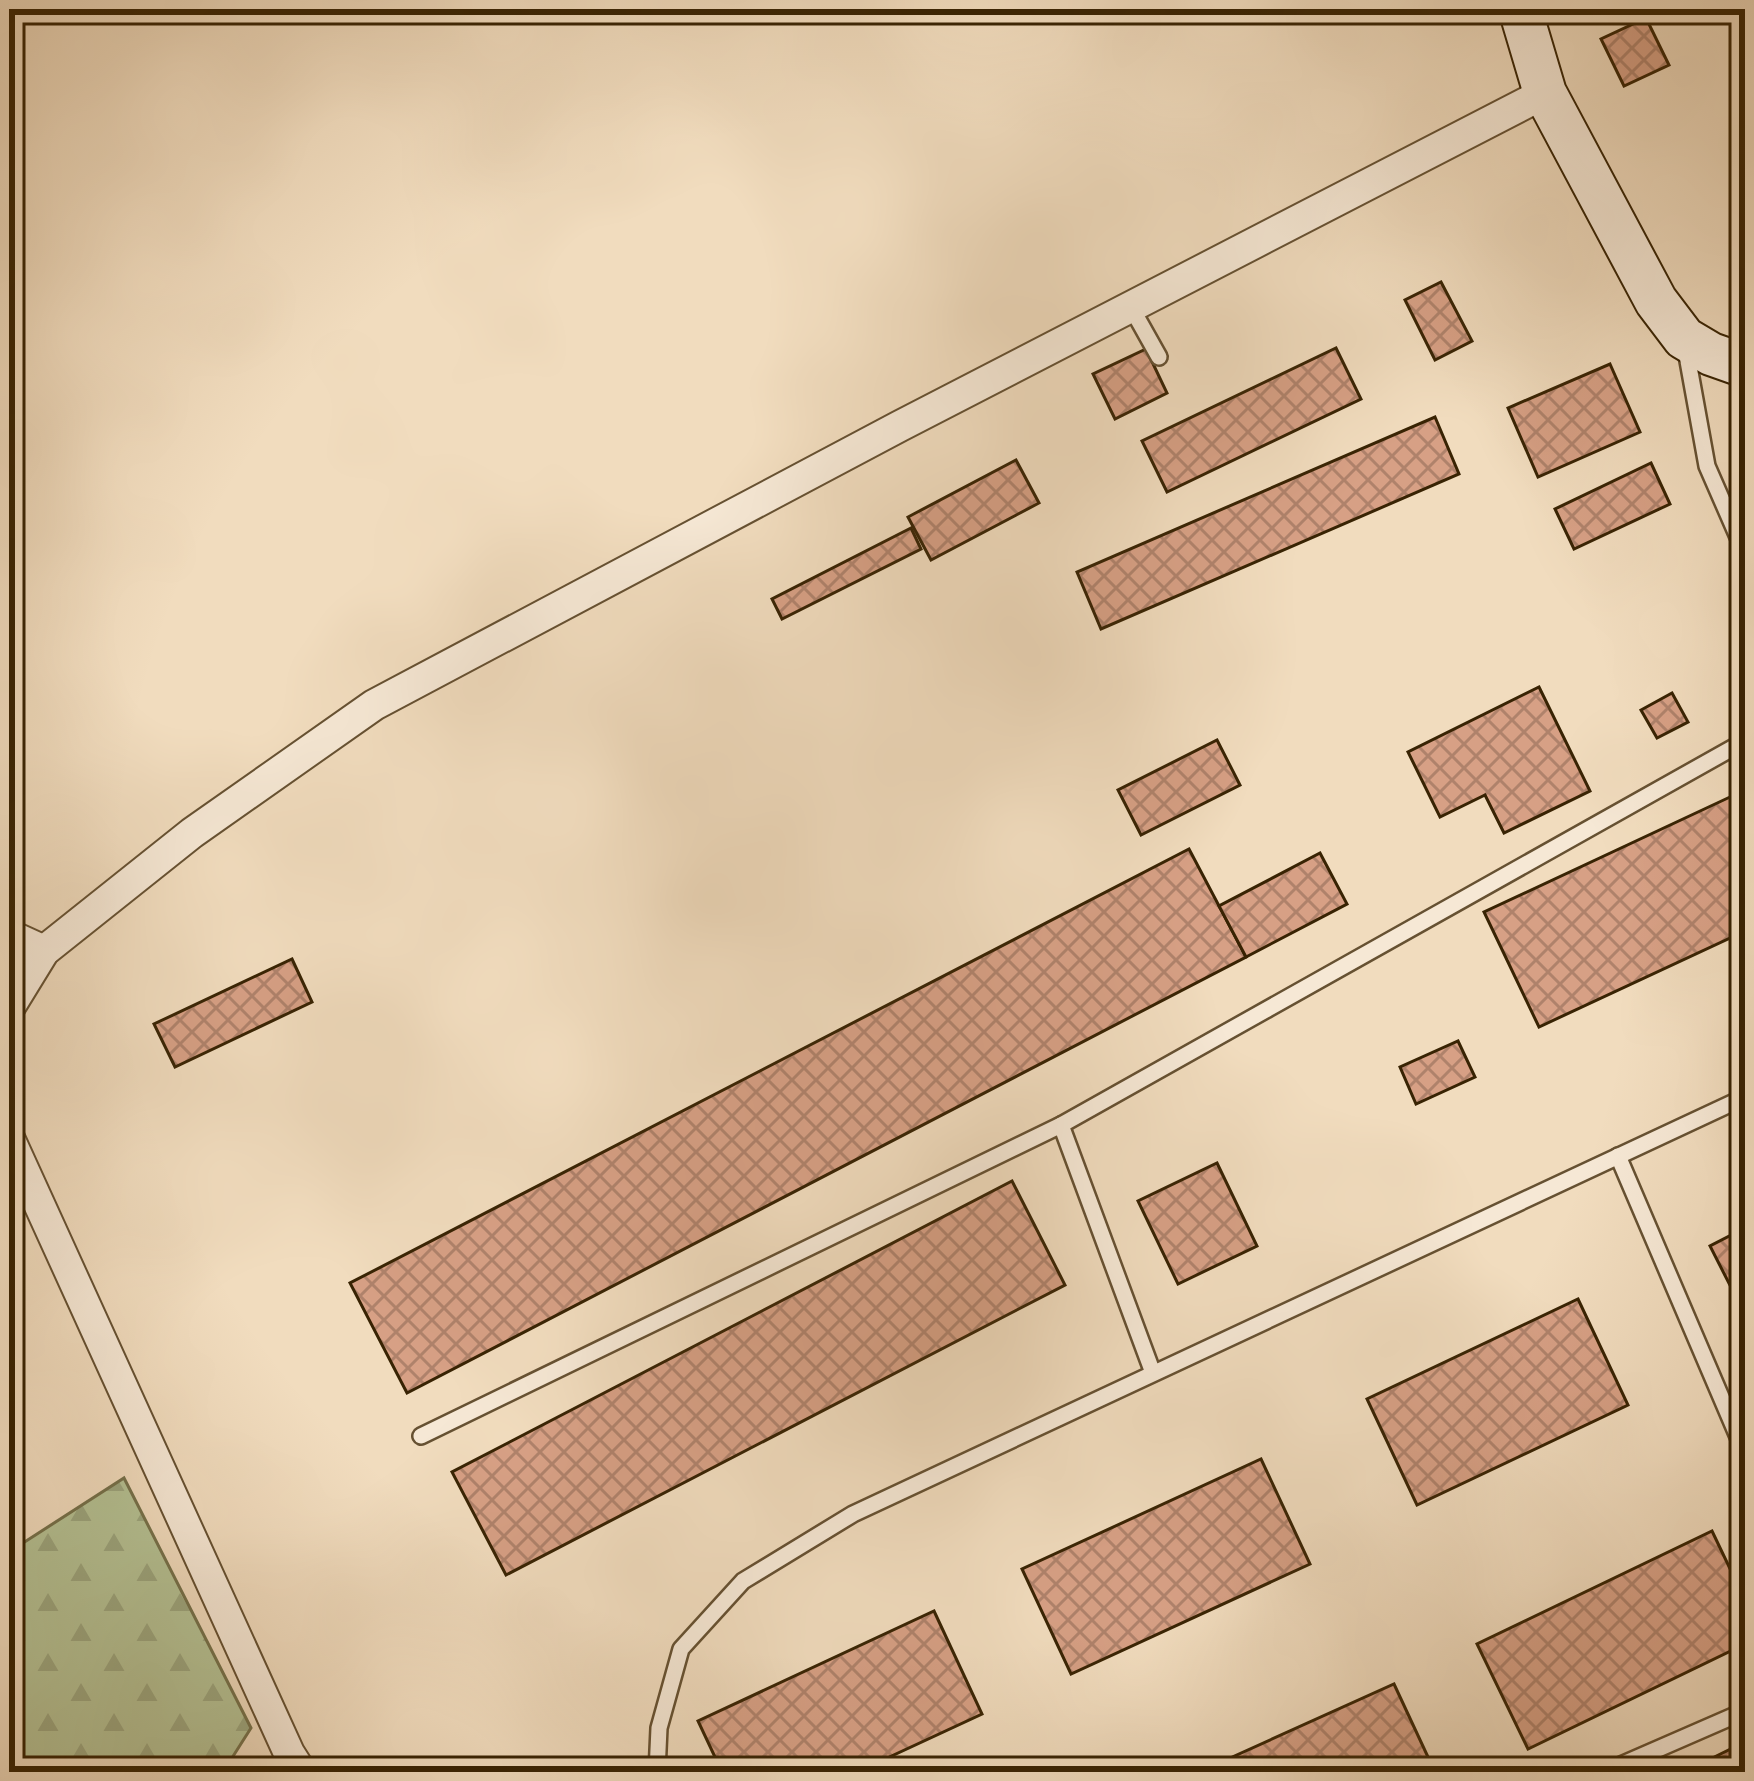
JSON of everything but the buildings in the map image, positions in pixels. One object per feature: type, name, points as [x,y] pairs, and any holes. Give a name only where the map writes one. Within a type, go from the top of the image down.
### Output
[{"type":"street","points":[[1520,9],[1545,93],[1656,301],[1684,338],[1745,366]]},
{"type":"street","points":[[9,1008],[44,951],[192,833],[374,705],[1545,93]]},
{"type":"street","points":[[9,935],[44,951]]},
{"type":"street","points":[[9,1138],[301,1772]]},
{"type":"lane","points":[[1131,307],[1159,357]]},
{"type":"lane","points":[[1684,338],[1707,466],[1745,554]]},
{"type":"lane","points":[[421,1436],[1061,1125],[1745,741]]},
{"type":"lane","points":[[656,1772],[659,1728],[681,1649],[743,1581],[853,1514],[1745,1096]]},
{"type":"lane","points":[[1061,1125],[1154,1373]]},
{"type":"lane","points":[[1618,1156],[1745,1453]]},
{"type":"lane","points":[[1605,1772],[1745,1711]]},
{"type":"green space","points":[[124,1478],[251,1728],[223,1772],[9,1772],[9,1552]]}]
